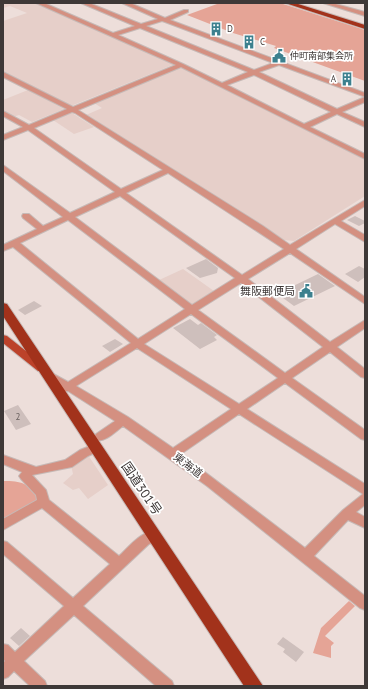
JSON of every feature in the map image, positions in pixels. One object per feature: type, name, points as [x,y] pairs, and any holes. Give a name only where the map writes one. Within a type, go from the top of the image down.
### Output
[{"type":"highway","points":[[288,3],[365,27]]},
{"type":"highway","points":[[300,3],[365,24]]},
{"type":"highway","name":"国道301号","points":[[3,308],[48,374],[64,389],[155,536],[254,686]]},
{"type":"main road","points":[[3,338],[48,374]]},
{"type":"street","points":[[39,3],[222,84],[365,157]]},
{"type":"street","points":[[84,3],[139,27],[253,72],[365,125]]},
{"type":"street","points":[[125,3],[163,19],[365,95]]},
{"type":"street","points":[[326,3],[365,14]]},
{"type":"street","points":[[113,35],[186,11]]},
{"type":"street","points":[[222,84],[280,62]]},
{"type":"street","points":[[3,138],[181,65]]},
{"type":"street","points":[[3,74],[71,109],[169,170],[290,249],[365,301]]},
{"type":"street","points":[[305,126],[365,99]]},
{"type":"street","points":[[3,113],[28,127],[242,279],[365,374]]},
{"type":"street","points":[[3,167],[192,310],[365,436]]},
{"type":"street","points":[[3,248],[169,170]]},
{"type":"street","points":[[64,389],[365,202]]},
{"type":"street","points":[[26,216],[42,229]]},
{"type":"street","points":[[335,221],[365,238]]},
{"type":"street","points":[[14,243],[138,344],[365,490]]},
{"type":"street","points":[[172,454],[284,377],[365,324]]},
{"type":"street","name":"東海道","points":[[64,389],[124,420],[172,454],[306,556],[365,604]]},
{"type":"street","points":[[3,459],[29,470],[39,470],[68,464],[98,443],[124,420]]},
{"type":"street","points":[[29,470],[25,476],[42,493],[43,502],[119,564]]},
{"type":"street","points":[[306,556],[347,513],[365,498]]},
{"type":"street","points":[[3,525],[43,502]]},
{"type":"street","points":[[347,513],[365,523]]},
{"type":"street","points":[[3,672],[145,540],[155,536]]},
{"type":"street","points":[[3,546],[167,686]]},
{"type":"street","points":[[3,650],[40,686]]},
{"type":"shaded area","points":[[3,3],[34,3],[175,64],[71,106],[3,71],[3,21],[27,13],[10,6],[3,8]]},
{"type":"shaded area","points":[[216,3],[280,3],[365,30],[365,81],[274,48],[276,46],[233,33],[187,15],[217,4]]},
{"type":"shaded area","points":[[182,67],[365,160],[365,196],[294,241],[284,240],[86,115],[102,108],[94,103]]},
{"type":"shaded area","points":[[28,90],[64,109],[32,122],[19,115],[13,117],[3,112],[3,100]]},
{"type":"shaded area","points":[[72,113],[94,127],[74,134],[53,120]]},
{"type":"shaded area","points":[[183,269],[214,291],[190,306],[157,281]]},
{"type":"shaded area","points":[[88,455],[108,485],[88,499],[79,488],[73,490],[63,483],[73,474],[71,465]]},
{"type":"shaded area","points":[[3,481],[20,482],[28,486],[39,498],[36,502],[3,522]]},
{"type":"shaded area","points":[[349,601],[355,606],[325,636],[334,643],[331,646],[331,658],[313,653],[321,628]]},
{"type":"building","points":[[355,216],[365,221],[365,223],[359,226],[347,220]]},
{"type":"building","points":[[206,259],[218,268],[217,273],[200,278],[186,268]]},
{"type":"building","points":[[359,266],[365,269],[365,277],[358,282],[345,274]]},
{"type":"building","name":"舞阪郵便局","points":[[318,274],[335,286],[294,306],[279,295],[286,291],[285,290]]},
{"type":"building","points":[[34,301],[42,306],[25,315],[18,310]]},
{"type":"building","points":[[190,319],[198,325],[201,323],[217,335],[214,337],[217,340],[200,349],[173,328]]},
{"type":"building","points":[[115,339],[123,344],[110,352],[102,346]]},
{"type":"building","points":[[18,405],[31,424],[16,430],[4,411]]},
{"type":"building","points":[[21,628],[30,636],[19,646],[10,638]]},
{"type":"building","points":[[283,637],[304,652],[296,662],[283,652],[285,649],[277,644]]},
{"type":"place","name":"D","points":[[216,29]]},
{"type":"place","name":"C","points":[[249,42]]},
{"type":"place","name":"仲町南部集会所","points":[[279,56]]},
{"type":"place","name":"A","points":[[347,79]]},
{"type":"place","name":"舞阪郵便局","points":[[306,291]]}]
